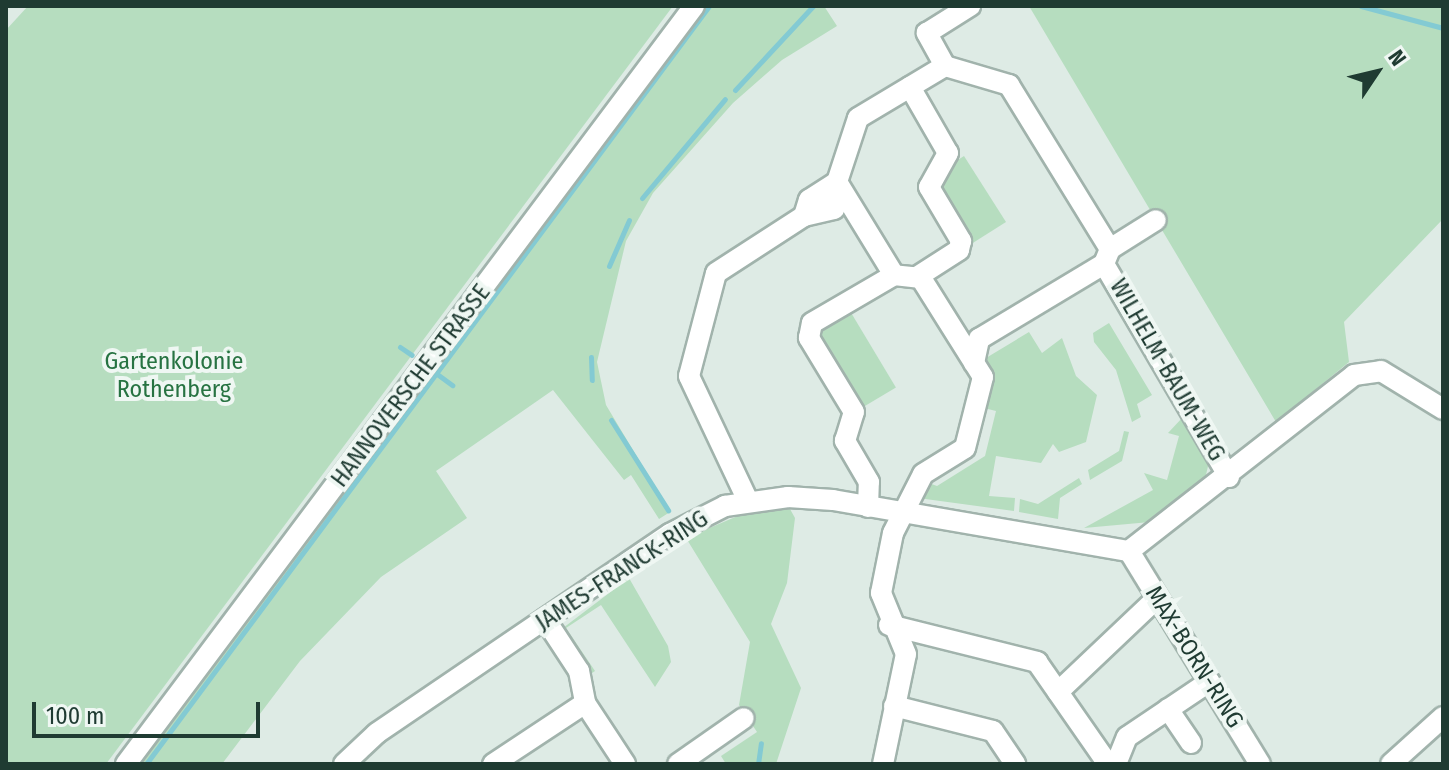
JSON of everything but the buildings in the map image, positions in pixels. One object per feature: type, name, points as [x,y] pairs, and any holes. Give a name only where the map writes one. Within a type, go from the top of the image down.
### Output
[{"type":"street","name":"HANNOVERSCHE STRASSE","points":[[126,764],[694,6]]},
{"type":"street","points":[[748,501],[689,376],[716,273],[804,216],[809,200],[837,182],[858,118],[910,87],[954,69],[927,33],[970,6]]},
{"type":"street","name":"WILHELM-BAUM-WEG","points":[[954,69],[1009,85],[1229,477]]},
{"type":"street","points":[[868,507],[869,482],[845,441],[854,412],[809,338],[812,323],[894,275],[917,277],[959,250],[961,241],[929,187],[948,153],[910,87]]},
{"type":"street","points":[[837,182],[894,275]]},
{"type":"street","name":"WILHELM-BAUM-WEG","points":[[974,363],[979,339],[1107,256],[1156,220]]},
{"type":"street","points":[[883,764],[906,654],[889,625],[881,593],[902,512],[923,474],[965,448],[983,377],[917,277]]},
{"type":"street","points":[[1129,551],[1362,372],[1381,371],[1443,409]]},
{"type":"street","name":"JAMES-FRANCK-RING","points":[[344,764],[377,733],[696,518],[748,501],[788,497],[868,507],[1129,551]]},
{"type":"street","name":"MAX-BORN-RING","points":[[1129,551],[1260,764]]},
{"type":"street","points":[[1065,685],[1157,598]]},
{"type":"street","points":[[545,619],[579,671],[585,703],[625,764]]},
{"type":"street","points":[[889,625],[1037,662],[1044,672],[1065,685],[1116,763]]},
{"type":"street","points":[[1116,763],[1127,737],[1209,682]]},
{"type":"street","points":[[493,764],[521,757],[585,703]]},
{"type":"street","points":[[894,706],[993,731],[1015,764]]},
{"type":"street","points":[[1168,709],[1191,743]]},
{"type":"street","points":[[1391,764],[1443,717]]},
{"type":"street","points":[[678,764],[744,718]]},
{"type":"green space","name":"Gartenkolonie Rothenberg","points":[[28,6],[673,6],[106,764],[6,764],[6,30]]},
{"type":"green space","points":[[707,6],[824,6],[837,26],[782,60],[733,103],[653,193],[626,241],[597,362],[606,405],[670,512],[659,519],[631,475],[624,480],[553,390],[436,471],[467,518],[381,577],[300,661],[222,764],[141,764]]},
{"type":"green space","points":[[1029,6],[1443,6],[1443,219],[1344,322],[1349,362],[1276,422]]},
{"type":"green space","points":[[964,156],[1006,222],[968,246],[933,176]]},
{"type":"green space","points":[[847,306],[896,387],[857,411],[808,329]]},
{"type":"green space","points":[[1109,323],[1152,395],[1137,404],[1141,417],[1132,422],[1116,370],[1094,342],[1093,333]]},
{"type":"green space","points":[[1029,332],[1042,353],[1062,338],[1076,376],[1097,395],[1086,442],[1059,452],[1053,444],[1041,463],[996,456],[989,496],[1015,498],[1014,511],[918,498],[926,482],[937,486],[985,456],[996,411],[984,408],[981,361]]},
{"type":"green space","points":[[1183,417],[1209,462],[1205,479],[1150,522],[1084,528],[1153,490],[1144,473],[1167,480],[1179,436],[1168,433]]},
{"type":"green space","points":[[1124,431],[1129,432],[1122,461],[1090,480],[1088,470],[1119,451]]},
{"type":"green space","points":[[1079,478],[1082,484],[1060,498],[1058,519],[1019,512],[1020,499],[1038,504]]},
{"type":"green space","points":[[790,509],[795,518],[787,583],[771,624],[801,688],[776,764],[726,764],[721,756],[757,732],[739,705],[750,642],[686,538],[740,515]]},
{"type":"green space","points":[[629,578],[668,646],[671,662],[655,687],[601,605],[566,628],[595,671],[589,675],[559,631]]},
{"type":"waterway","points":[[146,764],[709,6]]},
{"type":"waterway","points":[[735,90],[813,6]]},
{"type":"waterway","points":[[1361,6],[1443,28]]},
{"type":"waterway","points":[[642,198],[725,99]]},
{"type":"waterway","points":[[609,266],[629,220]]},
{"type":"waterway","points":[[400,347],[412,355]]},
{"type":"waterway","points":[[591,357],[592,380]]},
{"type":"waterway","points":[[437,374],[452,385]]},
{"type":"waterway","points":[[611,420],[668,510]]},
{"type":"waterway","points":[[758,764],[761,743]]}]
